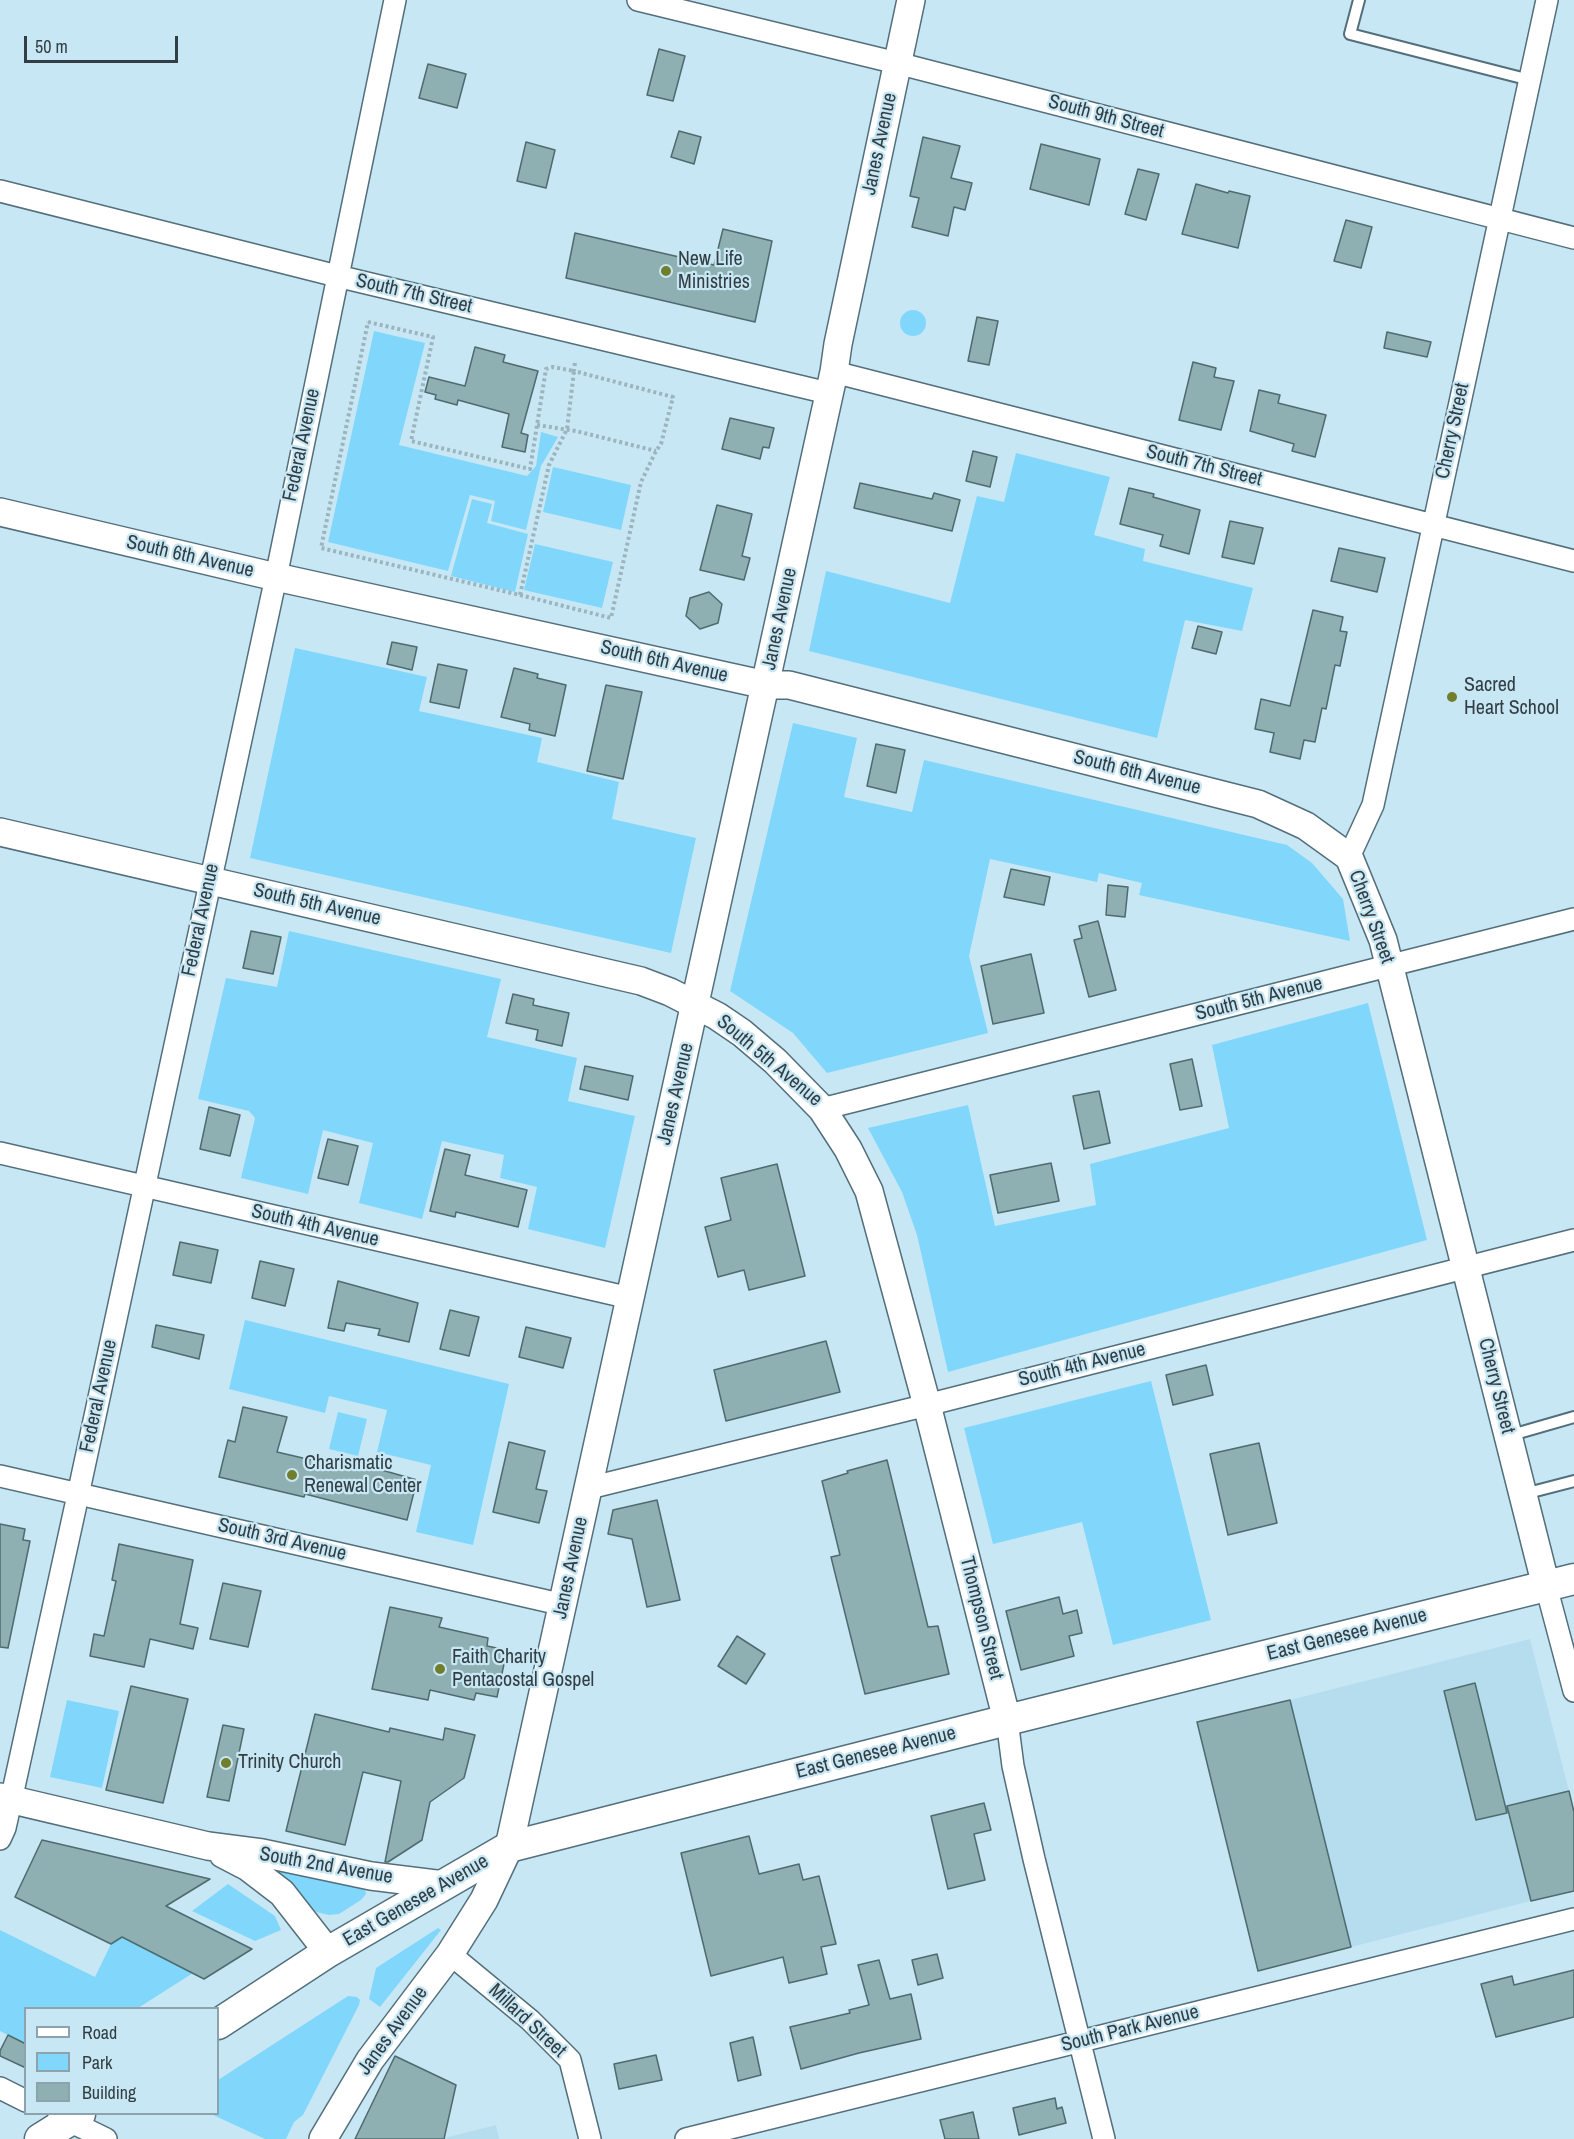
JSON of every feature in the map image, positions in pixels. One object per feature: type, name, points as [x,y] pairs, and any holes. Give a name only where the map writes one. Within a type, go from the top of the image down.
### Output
[{"type":"main road","name":"East Genesee Avenue","points":[[219,2023],[328,1952],[509,1847],[1560,1582]]},
{"type":"main road","points":[[40,2139],[67,2116]]},
{"type":"street","name":"Federal Avenue","points":[[0,1839],[5,1828],[5,1798],[78,1495],[276,577],[395,0]]},
{"type":"street","name":"South 9th Street","points":[[638,0],[897,63],[1574,238]]},
{"type":"street","name":"Janes Avenue","points":[[323,2139],[370,2060],[450,1954],[484,1900],[509,1847],[766,685],[911,0]]},
{"type":"street","name":"Cherry Street","points":[[1546,0],[1373,805],[1349,857],[1383,940],[1524,1494],[1560,1582],[1574,1691]]},
{"type":"street","name":"South 7th Street","points":[[0,191],[338,276],[831,383],[1432,524],[1574,561]]},
{"type":"street","name":"South 6th Avenue","points":[[0,512],[276,577],[766,685],[789,686],[1258,804],[1306,826],[1349,857]]},
{"type":"street","name":"South 5th Avenue","points":[[0,832],[641,981],[696,1005],[742,1033],[775,1061],[822,1109],[1574,919]]},
{"type":"street","name":"Thompson Street","points":[[822,1109],[848,1149],[869,1191],[927,1405],[1007,1720],[1013,1766],[1034,1859],[1104,2139]]},
{"type":"street","name":"South 4th Avenue","points":[[0,1153],[630,1298]]},
{"type":"street","name":"South 4th Avenue","points":[[589,1488],[927,1405],[1574,1240]]},
{"type":"street","name":"South 3rd Avenue","points":[[0,1476],[564,1605]]},
{"type":"street","name":"South 2nd Avenue","points":[[5,1798],[208,1846],[262,1853],[371,1876],[444,1885]]},
{"type":"street","name":"South 2nd Avenue","points":[[208,1846],[248,1867],[282,1893],[328,1952]]},
{"type":"street","name":"South Park Avenue","points":[[686,2139],[1574,1918]]},
{"type":"street","name":"Millard Street","points":[[450,1954],[530,2020],[570,2060],[590,2139]]},
{"type":"street","points":[[0,2088],[24,2099]]},
{"type":"street","points":[[67,2116],[106,2139]]},
{"type":"lane","points":[[1359,0],[1350,34],[1530,80]]},
{"type":"lane","points":[[1508,1436],[1574,1417]]},
{"type":"lane","points":[[1524,1494],[1574,1481]]},
{"type":"path","points":[[368,322],[433,337],[411,441],[530,469],[537,425],[546,369],[553,367],[673,398],[661,444],[641,482],[611,618],[321,548],[368,322]]},
{"type":"path","points":[[519,595],[549,465],[567,429],[575,362]]},
{"type":"path","points":[[537,425],[567,429],[656,451]]},
{"type":"shaded area","points":[[1530,1639],[1569,1791],[1507,1806],[1531,1901],[1351,1947],[1290,1700]]},
{"type":"shaded area","points":[[496,2125],[499,2139],[444,2139],[444,2138]]},
{"type":"green space","points":[[913,310],[922,314],[926,323],[922,332],[913,336],[904,332],[900,323],[904,314]]},
{"type":"green space","points":[[374,331],[425,343],[399,445],[527,476],[536,466],[541,432],[558,437],[541,466],[526,530],[491,521],[495,501],[470,495],[448,571],[328,542]]},
{"type":"green space","points":[[1016,453],[1110,477],[1094,535],[1145,549],[1143,561],[1253,588],[1242,631],[1185,620],[1157,738],[809,651],[826,571],[950,603],[977,496],[1004,502]]},
{"type":"green space","points":[[553,467],[631,485],[621,530],[543,512]]},
{"type":"green space","points":[[472,499],[492,504],[487,523],[528,534],[515,592],[451,576]]},
{"type":"green space","points":[[535,544],[613,562],[602,608],[524,590]]},
{"type":"green space","points":[[295,648],[427,677],[419,711],[542,738],[537,762],[619,782],[612,819],[696,838],[671,953],[250,858]]},
{"type":"green space","points":[[793,723],[857,738],[844,797],[912,812],[924,760],[1287,845],[1312,863],[1343,899],[1350,941],[1139,895],[1142,883],[1099,873],[1097,882],[990,859],[969,956],[988,1033],[827,1073],[793,1033],[730,991]]},
{"type":"green space","points":[[289,931],[501,979],[487,1037],[577,1058],[568,1101],[635,1116],[605,1248],[528,1229],[537,1187],[500,1178],[504,1155],[442,1141],[422,1219],[359,1203],[373,1143],[323,1130],[308,1194],[241,1178],[255,1118],[249,1111],[198,1099],[226,978],[277,987]]},
{"type":"green space","points":[[1368,1003],[1427,1240],[948,1372],[917,1235],[902,1192],[868,1128],[968,1105],[995,1226],[1096,1205],[1090,1164],[1229,1128],[1212,1045]]},
{"type":"green space","points":[[245,1320],[509,1384],[473,1545],[416,1532],[431,1465],[377,1452],[387,1410],[329,1396],[325,1413],[229,1389]]},
{"type":"green space","points":[[1151,1381],[1211,1620],[1113,1645],[1082,1522],[993,1544],[964,1428]]},
{"type":"green space","points":[[338,1412],[367,1419],[358,1456],[329,1449]]},
{"type":"green space","points":[[67,1700],[119,1711],[102,1788],[50,1777]]},
{"type":"green space","points":[[275,1866],[364,1885],[366,1894],[361,1900],[339,1914],[329,1915],[316,1912],[277,1873]]},
{"type":"green space","points":[[228,1884],[275,1916],[281,1930],[255,1941],[192,1911]]},
{"type":"green space","points":[[438,1928],[441,1930],[380,2007],[369,1999],[376,1968]]},
{"type":"green space","points":[[0,1930],[95,1977],[111,1944],[122,1937],[193,1973],[140,2007],[24,2007],[23,2043],[0,2031]]},
{"type":"green space","points":[[348,1996],[357,1997],[360,2000],[303,2115],[294,2122],[286,2139],[265,2139],[213,2115],[219,2115],[219,2079]]},
{"type":"building","points":[[659,49],[685,56],[673,101],[647,95]]},
{"type":"building","points":[[428,64],[466,74],[457,108],[419,98]]},
{"type":"building","points":[[679,131],[701,137],[694,164],[671,157]]},
{"type":"building","points":[[923,137],[960,146],[951,178],[972,183],[965,210],[954,207],[948,236],[912,227],[919,198],[910,196]]},
{"type":"building","points":[[526,142],[555,150],[546,188],[517,181]]},
{"type":"building","points":[[1041,144],[1100,159],[1089,205],[1030,189]]},
{"type":"building","points":[[1138,169],[1159,174],[1146,220],[1125,214]]},
{"type":"building","points":[[1196,184],[1228,193],[1229,191],[1250,196],[1238,248],[1182,234]]},
{"type":"building","points":[[1346,220],[1372,227],[1361,268],[1334,261]]},
{"type":"building","name":"New Life Ministries","points":[[723,229],[772,241],[755,322],[566,278],[575,233],[714,265]]},
{"type":"building","points":[[977,317],[998,321],[989,365],[968,361]]},
{"type":"building","points":[[1387,332],[1431,342],[1427,357],[1384,348]]},
{"type":"building","points":[[475,347],[505,355],[503,362],[538,371],[521,433],[528,435],[525,452],[502,447],[509,414],[458,400],[457,405],[435,399],[436,395],[425,392],[429,377],[465,386]]},
{"type":"building","points":[[1193,362],[1216,368],[1214,377],[1234,381],[1221,430],[1179,420]]},
{"type":"building","points":[[1259,390],[1280,395],[1278,403],[1326,415],[1315,457],[1292,451],[1294,444],[1250,431]]},
{"type":"building","points":[[730,418],[774,428],[769,448],[763,447],[760,459],[722,449]]},
{"type":"building","points":[[973,451],[997,457],[990,487],[966,481]]},
{"type":"building","points":[[860,483],[932,499],[934,493],[960,500],[952,531],[854,508]]},
{"type":"building","points":[[1129,488],[1200,510],[1189,554],[1160,546],[1163,535],[1120,524]]},
{"type":"building","points":[[717,505],[752,514],[742,556],[750,558],[744,580],[700,570]]},
{"type":"building","points":[[1230,521],[1263,528],[1254,564],[1222,557]]},
{"type":"building","points":[[1339,548],[1385,558],[1377,592],[1331,581]]},
{"type":"building","points":[[709,592],[722,604],[718,623],[700,629],[686,616],[690,598]]},
{"type":"building","points":[[1313,610],[1343,617],[1340,631],[1347,632],[1340,666],[1335,665],[1326,709],[1322,708],[1315,742],[1304,740],[1300,759],[1270,752],[1274,733],[1255,729],[1261,699],[1290,706]]},
{"type":"building","points":[[1198,626],[1222,632],[1216,654],[1192,648]]},
{"type":"building","points":[[392,642],[417,647],[412,670],[387,664]]},
{"type":"building","points":[[438,664],[467,670],[459,708],[430,702]]},
{"type":"building","points":[[514,668],[538,674],[537,678],[566,685],[555,736],[529,730],[530,724],[501,717]]},
{"type":"building","points":[[606,685],[642,692],[623,779],[587,771]]},
{"type":"building","points":[[876,744],[905,750],[896,793],[867,786]]},
{"type":"building","points":[[1011,869],[1050,877],[1044,905],[1004,897]]},
{"type":"building","points":[[1108,885],[1128,887],[1125,917],[1106,915]]},
{"type":"building","points":[[1098,921],[1116,990],[1089,997],[1074,940],[1082,938],[1079,926]]},
{"type":"building","points":[[251,931],[281,937],[273,974],[243,968]]},
{"type":"building","points":[[1031,954],[1044,1013],[993,1024],[981,966]]},
{"type":"building","points":[[513,994],[534,999],[533,1005],[569,1013],[562,1046],[536,1040],[538,1030],[506,1023]]},
{"type":"building","points":[[1192,1059],[1202,1106],[1180,1110],[1170,1064]]},
{"type":"building","points":[[585,1066],[633,1076],[628,1100],[580,1089]]},
{"type":"building","points":[[1099,1091],[1110,1143],[1084,1149],[1073,1096]]},
{"type":"building","points":[[209,1107],[240,1115],[230,1156],[200,1149]]},
{"type":"building","points":[[328,1139],[358,1146],[348,1185],[318,1178]]},
{"type":"building","points":[[445,1149],[470,1155],[465,1175],[527,1190],[518,1227],[456,1212],[455,1217],[430,1211]]},
{"type":"building","points":[[1051,1163],[1059,1201],[998,1213],[990,1175]]},
{"type":"building","points":[[777,1164],[805,1276],[749,1290],[744,1270],[718,1277],[705,1227],[731,1220],[721,1178]]},
{"type":"building","points":[[180,1242],[218,1250],[211,1283],[173,1275]]},
{"type":"building","points":[[260,1261],[294,1269],[285,1306],[252,1298]]},
{"type":"building","points":[[338,1281],[418,1303],[409,1342],[378,1335],[380,1329],[346,1323],[344,1331],[328,1328]]},
{"type":"building","points":[[450,1310],[479,1317],[469,1356],[440,1349]]},
{"type":"building","points":[[156,1325],[204,1335],[199,1359],[152,1347]]},
{"type":"building","points":[[526,1327],[571,1338],[563,1368],[519,1357]]},
{"type":"building","points":[[826,1341],[840,1392],[726,1421],[714,1370]]},
{"type":"building","points":[[1206,1365],[1213,1395],[1173,1405],[1166,1375]]},
{"type":"building","points":[[243,1407],[287,1417],[277,1452],[333,1465],[336,1457],[417,1480],[407,1520],[305,1494],[304,1497],[219,1477],[228,1440],[235,1442]]},
{"type":"building","points":[[509,1442],[545,1451],[536,1489],[547,1491],[539,1523],[493,1512]]},
{"type":"building","points":[[1259,1443],[1277,1523],[1228,1535],[1210,1454]]},
{"type":"building","points":[[887,1460],[928,1627],[938,1626],[949,1674],[865,1694],[831,1557],[840,1555],[822,1481],[848,1473],[847,1471]]},
{"type":"building","points":[[657,1500],[680,1600],[647,1607],[632,1539],[608,1534],[613,1510]]},
{"type":"building","points":[[0,1524],[25,1529],[23,1540],[30,1541],[8,1648],[0,1647]]},
{"type":"building","points":[[119,1544],[193,1560],[180,1624],[198,1628],[193,1649],[150,1639],[144,1667],[90,1656],[94,1634],[104,1636],[116,1581],[112,1580]]},
{"type":"building","points":[[223,1583],[261,1591],[248,1647],[210,1639]]},
{"type":"building","points":[[1059,1597],[1063,1614],[1077,1610],[1082,1633],[1069,1636],[1074,1656],[1021,1670],[1006,1611]]},
{"type":"building","name":"Faith Charity Pentacostal Gospel","points":[[390,1607],[442,1618],[439,1627],[488,1638],[487,1646],[507,1650],[497,1697],[476,1693],[474,1700],[430,1690],[428,1700],[372,1689]]},
{"type":"building","points":[[737,1636],[765,1654],[746,1684],[718,1666]]},
{"type":"building","points":[[1475,1683],[1507,1813],[1476,1820],[1444,1691]]},
{"type":"building","points":[[131,1686],[188,1699],[163,1803],[106,1790]]},
{"type":"building","points":[[1290,1700],[1351,1947],[1258,1971],[1197,1722]]},
{"type":"building","points":[[315,1714],[389,1732],[390,1728],[443,1740],[445,1728],[475,1735],[464,1778],[430,1802],[422,1840],[385,1862],[401,1781],[363,1772],[345,1845],[286,1831]]},
{"type":"building","name":"Trinity Church","points":[[223,1725],[244,1729],[229,1801],[207,1797]]},
{"type":"building","points":[[1569,1791],[1574,1812],[1574,1891],[1531,1901],[1507,1806]]},
{"type":"building","points":[[984,1803],[991,1830],[974,1834],[985,1880],[948,1889],[931,1816]]},
{"type":"building","points":[[749,1836],[759,1874],[799,1864],[803,1880],[819,1876],[836,1944],[821,1947],[827,1974],[789,1983],[783,1957],[711,1976],[681,1853]]},
{"type":"building","points":[[42,1840],[210,1879],[166,1906],[252,1949],[204,1979],[122,1937],[111,1944],[15,1897]]},
{"type":"building","points":[[937,1954],[943,1978],[918,1985],[912,1960]]},
{"type":"building","points":[[879,1960],[890,1999],[911,1994],[921,2039],[801,2069],[790,2027],[850,2013],[849,2010],[869,2005],[858,1965]]},
{"type":"building","points":[[1574,1970],[1574,2017],[1496,2037],[1481,1984],[1512,1976],[1514,1985]]},
{"type":"building","points":[[8,2035],[24,2043],[24,2067],[0,2056]]},
{"type":"building","points":[[753,2037],[761,2075],[738,2081],[730,2043]]},
{"type":"building","points":[[656,2055],[662,2080],[619,2089],[614,2064]]},
{"type":"building","points":[[395,2056],[456,2085],[444,2139],[355,2139]]},
{"type":"building","points":[[1055,2098],[1057,2109],[1062,2107],[1066,2123],[1019,2135],[1013,2108]]},
{"type":"building","points":[[973,2112],[979,2139],[945,2139],[940,2120]]},
{"type":"place","name":"New Life Ministries","points":[[666,271]]},
{"type":"place","name":"Sacred Heart School","points":[[1452,697]]},
{"type":"place","name":"Charismatic Renewal Center","points":[[292,1475]]},
{"type":"place","name":"Faith Charity Pentacostal Gospel","points":[[440,1669]]},
{"type":"place","name":"Trinity Church","points":[[226,1763]]}]
